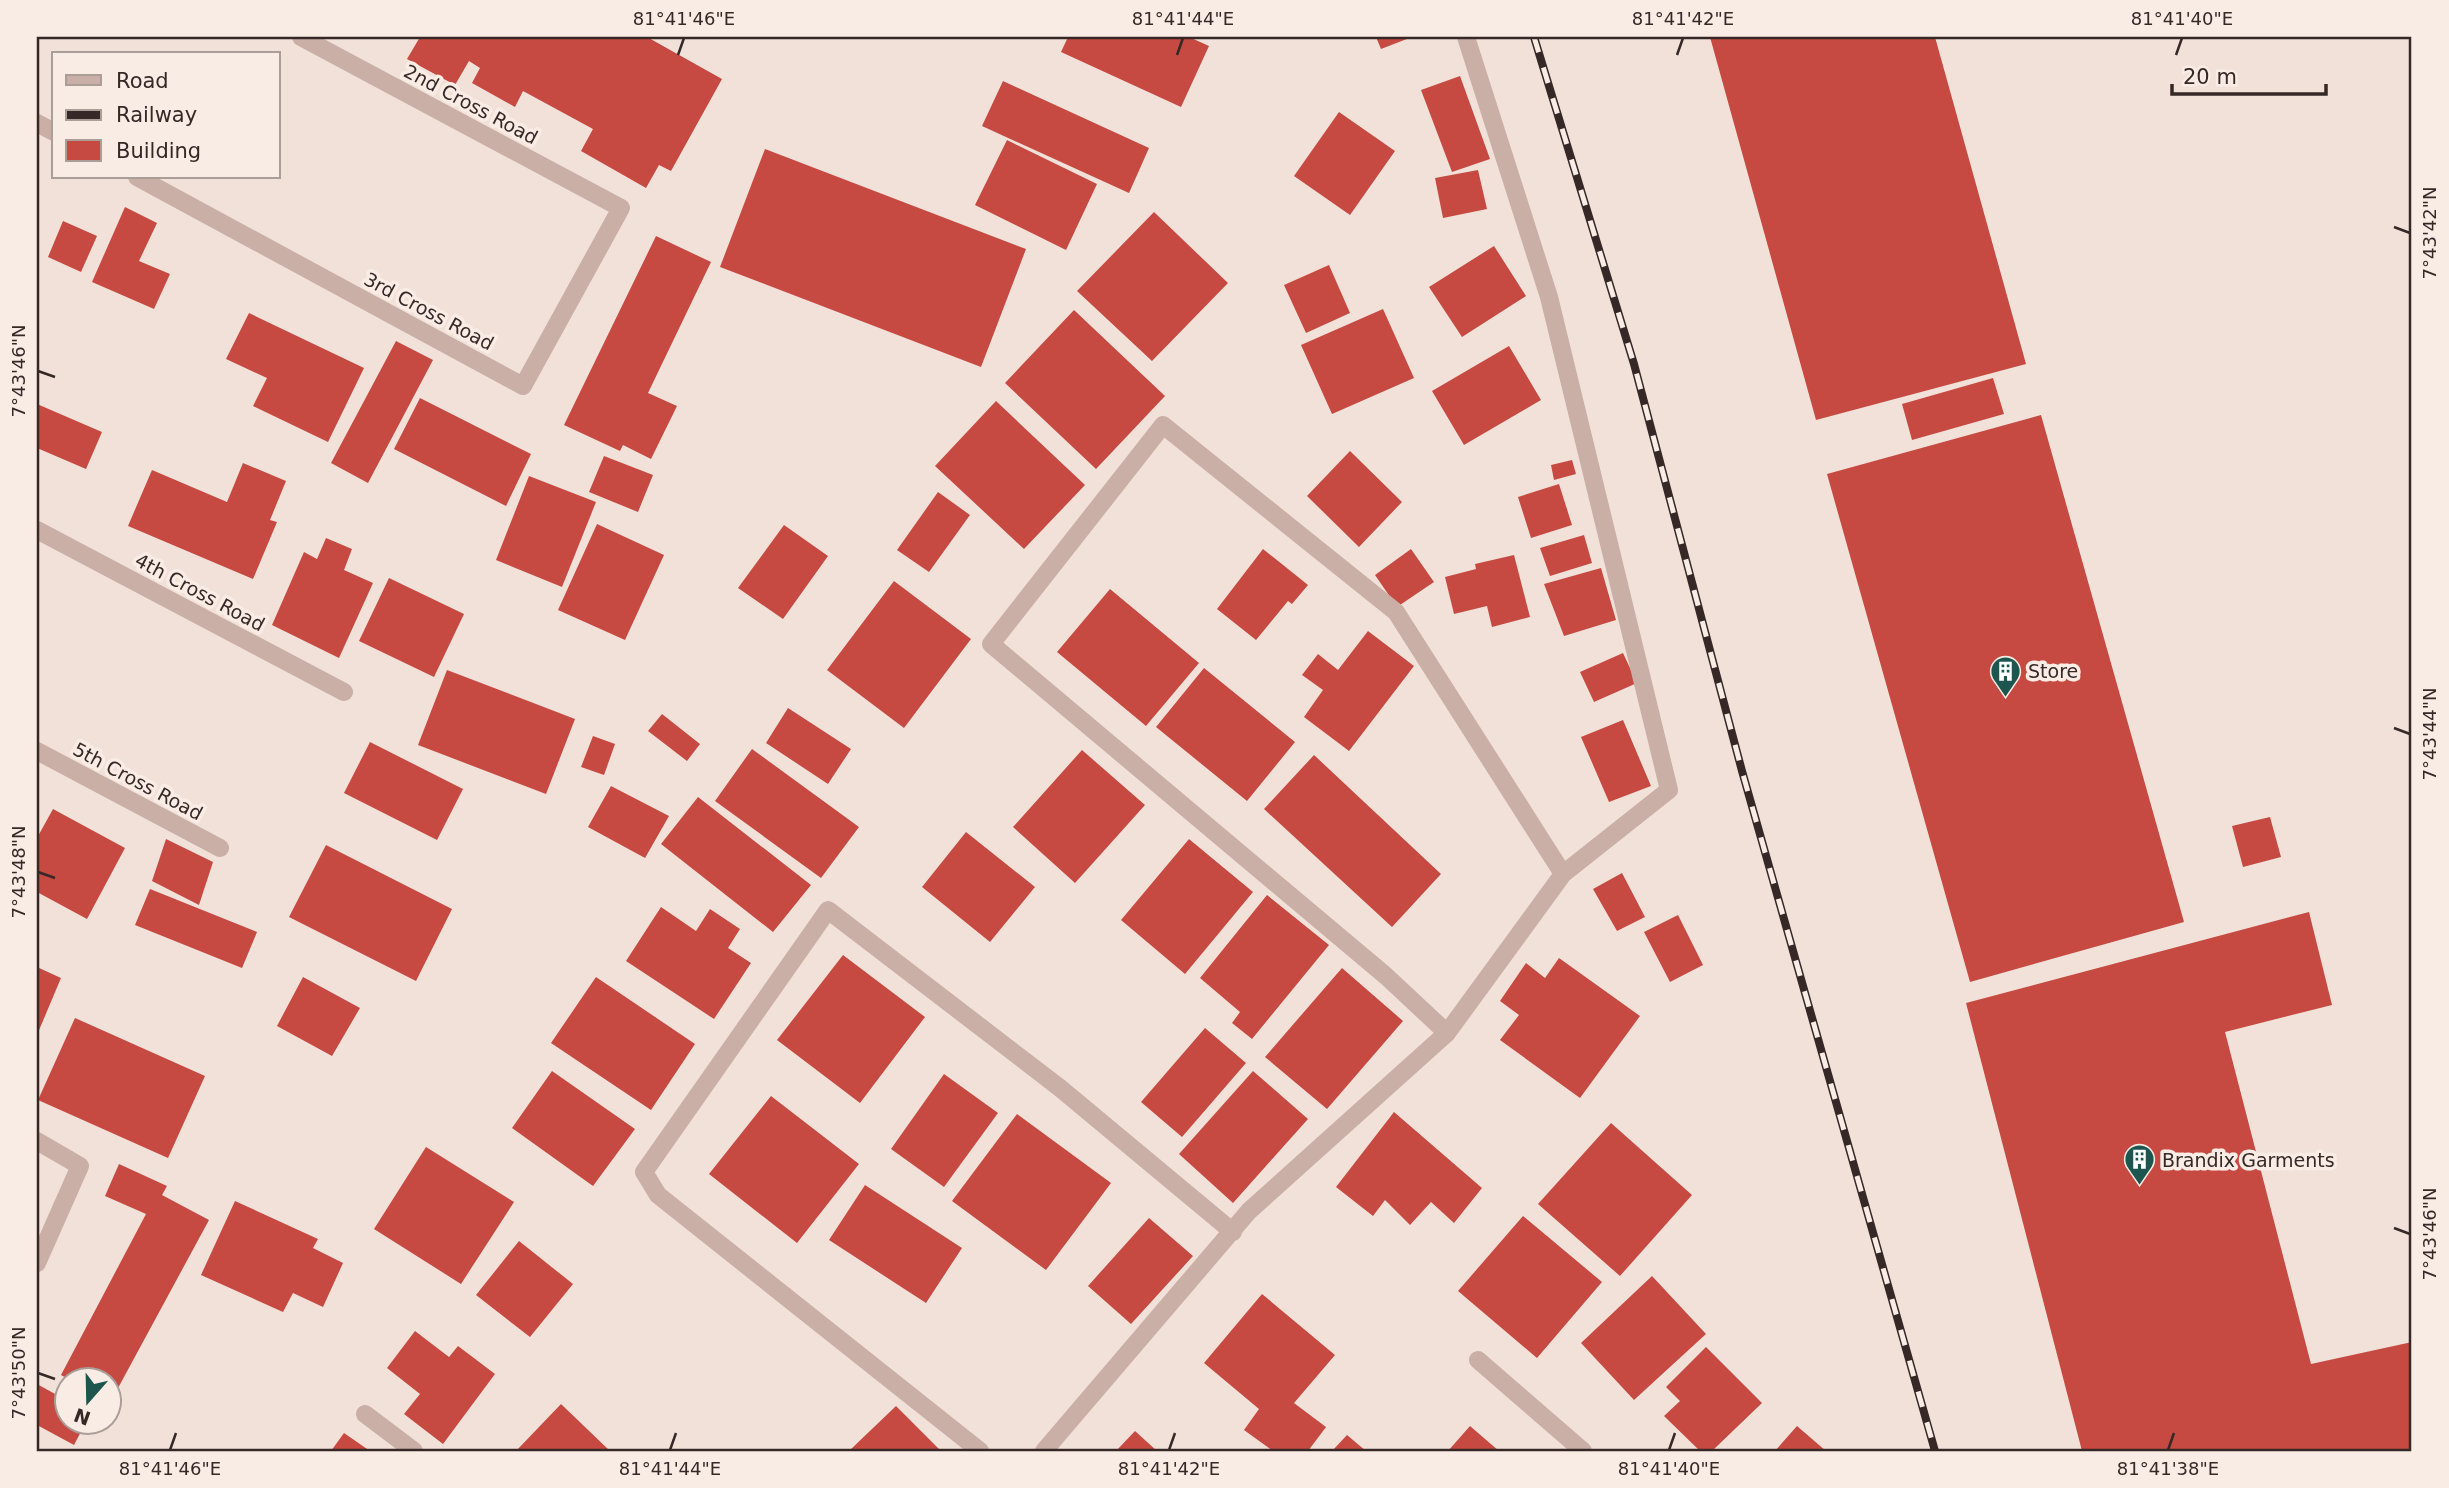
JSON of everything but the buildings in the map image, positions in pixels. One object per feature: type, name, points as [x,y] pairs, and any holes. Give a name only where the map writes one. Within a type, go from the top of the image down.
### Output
[{"type":"street","name":"2nd Cross Road","points":[[301,37],[621,208]]},
{"type":"street","points":[[1044,1451],[1249,1211],[1447,1033],[1563,874],[1669,790],[1549,298],[1466,37]]},
{"type":"street","name":"3rd Cross Road","points":[[139,178],[523,386],[621,208]]},
{"type":"street","points":[[1447,1033],[1387,976],[991,644],[1163,425],[1396,612],[1563,874]]},
{"type":"street","name":"4th Cross Road","points":[[37,530],[344,692]]},
{"type":"street","name":"5th Cross Road","points":[[37,751],[220,848]]},
{"type":"street","points":[[980,1451],[658,1195],[644,1172],[828,910],[1060,1088],[1233,1232]]},
{"type":"street","points":[[37,1141],[80,1166],[37,1263]]},
{"type":"street","points":[[1478,1360],[1583,1451]]},
{"type":"street","points":[[365,1415],[414,1451]]},
{"type":"railway","points":[[1534,37],[1634,364],[1742,771],[1935,1451]]},
{"type":"place","name":"Store","points":[[2005,698]]},
{"type":"place","name":"Brandix Garments","points":[[2139,1187]]}]
